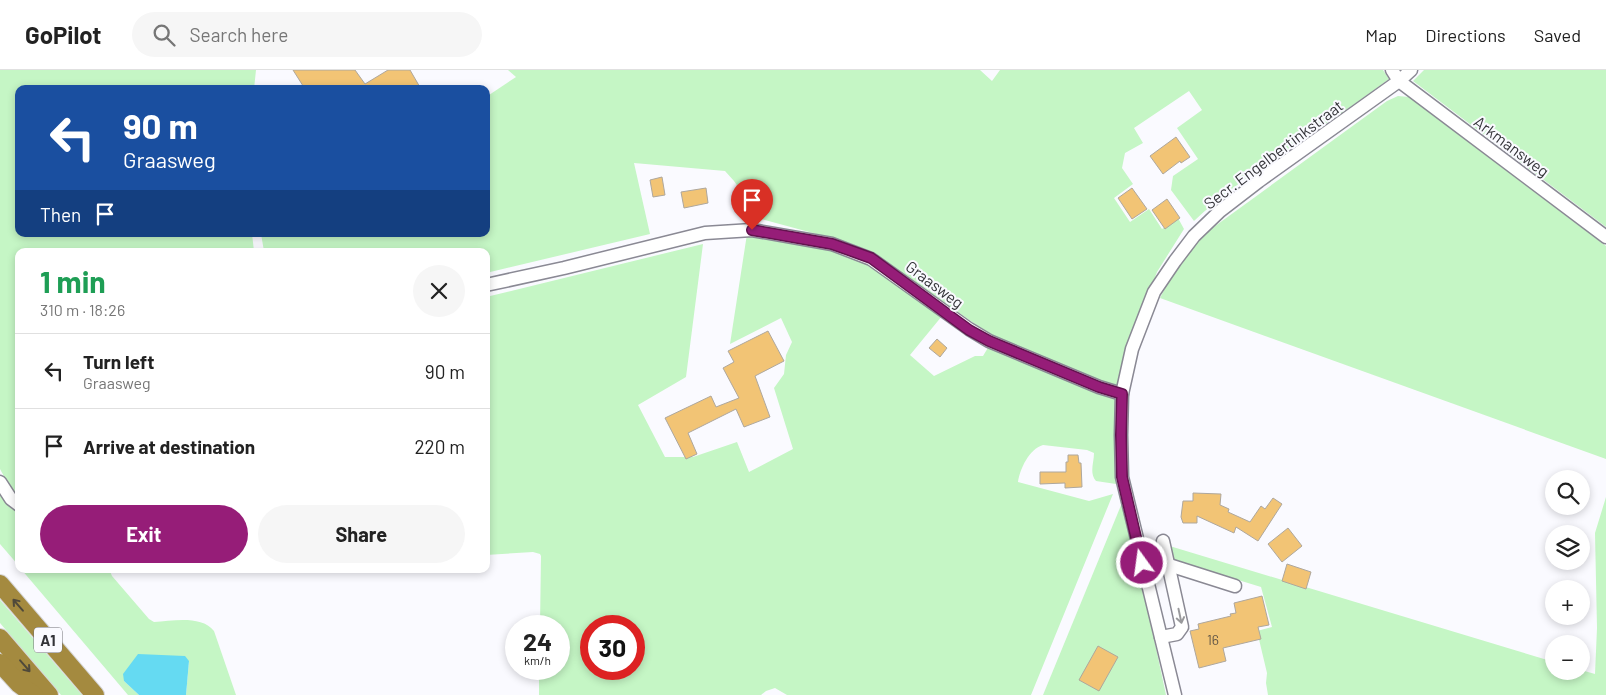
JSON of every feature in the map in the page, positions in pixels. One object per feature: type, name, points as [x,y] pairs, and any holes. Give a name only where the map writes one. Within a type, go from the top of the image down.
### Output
[{"type":"highway","name":"A1","points":[[0,584],[95,695]]},
{"type":"highway","name":"A1","points":[[0,638],[49,695]]},
{"type":"highway","points":[[0,663],[19,684],[34,695]]},
{"type":"street","name":"Arkmansweg","points":[[1392,70],[1400,81],[1606,237]]},
{"type":"street","name":"Secr. Engelbertinkstraat","points":[[1175,695],[1122,477],[1122,394],[1132,349],[1154,292],[1194,236],[1220,211],[1259,181],[1400,81],[1411,70]]},
{"type":"street","name":"Graasweg","points":[[490,284],[705,233],[752,230],[770,233],[832,244],[871,258],[969,330],[989,341],[1099,387],[1122,394]]},
{"type":"street","points":[[0,482],[15,502]]},
{"type":"street","points":[[1161,638],[1177,634],[1182,627],[1163,542]]},
{"type":"street","points":[[1169,565],[1235,586]]},
{"type":"green space","points":[[0,70],[256,70],[254,85],[15,85],[15,237],[252,237],[254,248],[15,248],[15,497],[0,469]]},
{"type":"green space","points":[[508,70],[980,70],[992,81],[1000,70],[1383,70],[1389,79],[1240,182],[1194,221],[1171,190],[1173,176],[1198,159],[1177,128],[1202,110],[1189,91],[1134,128],[1143,143],[1125,153],[1122,168],[1133,184],[1114,198],[1130,222],[1149,209],[1162,229],[1178,218],[1184,229],[1157,272],[1138,322],[1120,389],[1011,346],[975,324],[878,256],[850,243],[761,219],[725,171],[634,163],[650,234],[490,272],[490,248],[263,248],[262,237],[490,237],[490,94],[516,77]]},
{"type":"green space","points":[[1424,70],[1606,70],[1606,227],[1413,81]]},
{"type":"green space","points":[[1398,96],[1409,97],[1606,246],[1606,459],[1160,298],[1182,261],[1211,229],[1387,101]]},
{"type":"green space","points":[[747,234],[793,241],[827,249],[857,259],[888,276],[942,316],[910,355],[934,376],[975,356],[983,356],[989,346],[1106,396],[1119,398],[1119,478],[1116,484],[1096,481],[1092,471],[1094,453],[1087,450],[1043,445],[1029,455],[1019,477],[1018,482],[1089,501],[1113,494],[1031,695],[787,695],[775,688],[761,695],[539,695],[539,680],[570,680],[570,615],[540,615],[540,554],[533,552],[490,555],[490,296],[703,244],[686,377],[638,405],[665,457],[693,457],[737,442],[749,472],[793,449],[774,388],[784,374],[786,355],[792,342],[781,318],[730,344]]},
{"type":"green space","points":[[0,489],[12,509],[15,510],[15,561],[0,544]]},
{"type":"green space","points":[[1606,497],[1606,695],[1268,695],[1267,673],[1257,631],[1272,627],[1261,587],[1173,560],[1163,544],[1545,659],[1545,680],[1590,680],[1590,673],[1595,674],[1597,628],[1595,533]]},
{"type":"green space","points":[[1124,498],[1166,695],[1043,695]]},
{"type":"green space","points":[[24,573],[111,573],[149,619],[154,622],[186,620],[208,626],[214,631],[236,695],[186,695],[189,661],[124,681],[139,695],[128,695]]},
{"type":"green space","points":[[0,600],[82,695],[61,695],[0,623]]},
{"type":"water","points":[[138,654],[185,656],[189,661],[186,695],[139,695],[124,681],[123,674]]},
{"type":"building","points":[[293,70],[355,70],[365,84],[388,70],[410,70],[419,85],[302,85]]},
{"type":"building","points":[[1176,137],[1190,157],[1181,163],[1180,161],[1163,174],[1150,156]]},
{"type":"building","points":[[662,177],[665,195],[653,197],[650,180]]},
{"type":"building","points":[[706,188],[708,203],[684,208],[681,192]]},
{"type":"building","points":[[1132,188],[1147,209],[1132,219],[1118,198]]},
{"type":"building","points":[[1167,199],[1180,218],[1165,229],[1152,210]]},
{"type":"building","points":[[768,331],[784,361],[755,376],[770,417],[744,427],[736,409],[688,433],[697,454],[686,459],[665,418],[711,396],[716,407],[739,398],[723,368],[734,362],[728,351]]},
{"type":"building","points":[[937,339],[947,348],[940,357],[929,348]]},
{"type":"building","points":[[1068,455],[1078,455],[1079,463],[1081,463],[1082,487],[1065,488],[1065,483],[1040,484],[1040,472],[1066,472]]},
{"type":"building","points":[[1193,493],[1221,494],[1220,505],[1229,509],[1228,512],[1250,522],[1261,506],[1265,509],[1273,498],[1282,504],[1258,541],[1236,527],[1234,533],[1197,516],[1197,523],[1183,523],[1181,517],[1183,501],[1193,501]]},
{"type":"building","points":[[1288,528],[1302,546],[1282,562],[1268,544]]},
{"type":"building","points":[[1287,564],[1311,572],[1306,589],[1282,581]]},
{"type":"building","points":[[1262,596],[1269,625],[1258,627],[1261,639],[1223,648],[1226,661],[1199,668],[1190,631],[1199,629],[1198,624],[1236,613],[1234,603]]},
{"type":"building","points":[[1098,646],[1118,657],[1099,691],[1079,680]]},
{"type":"route","points":[[752,230],[832,244],[871,258],[969,330],[989,341],[1099,387],[1122,394],[1122,477],[1142,563]]}]
